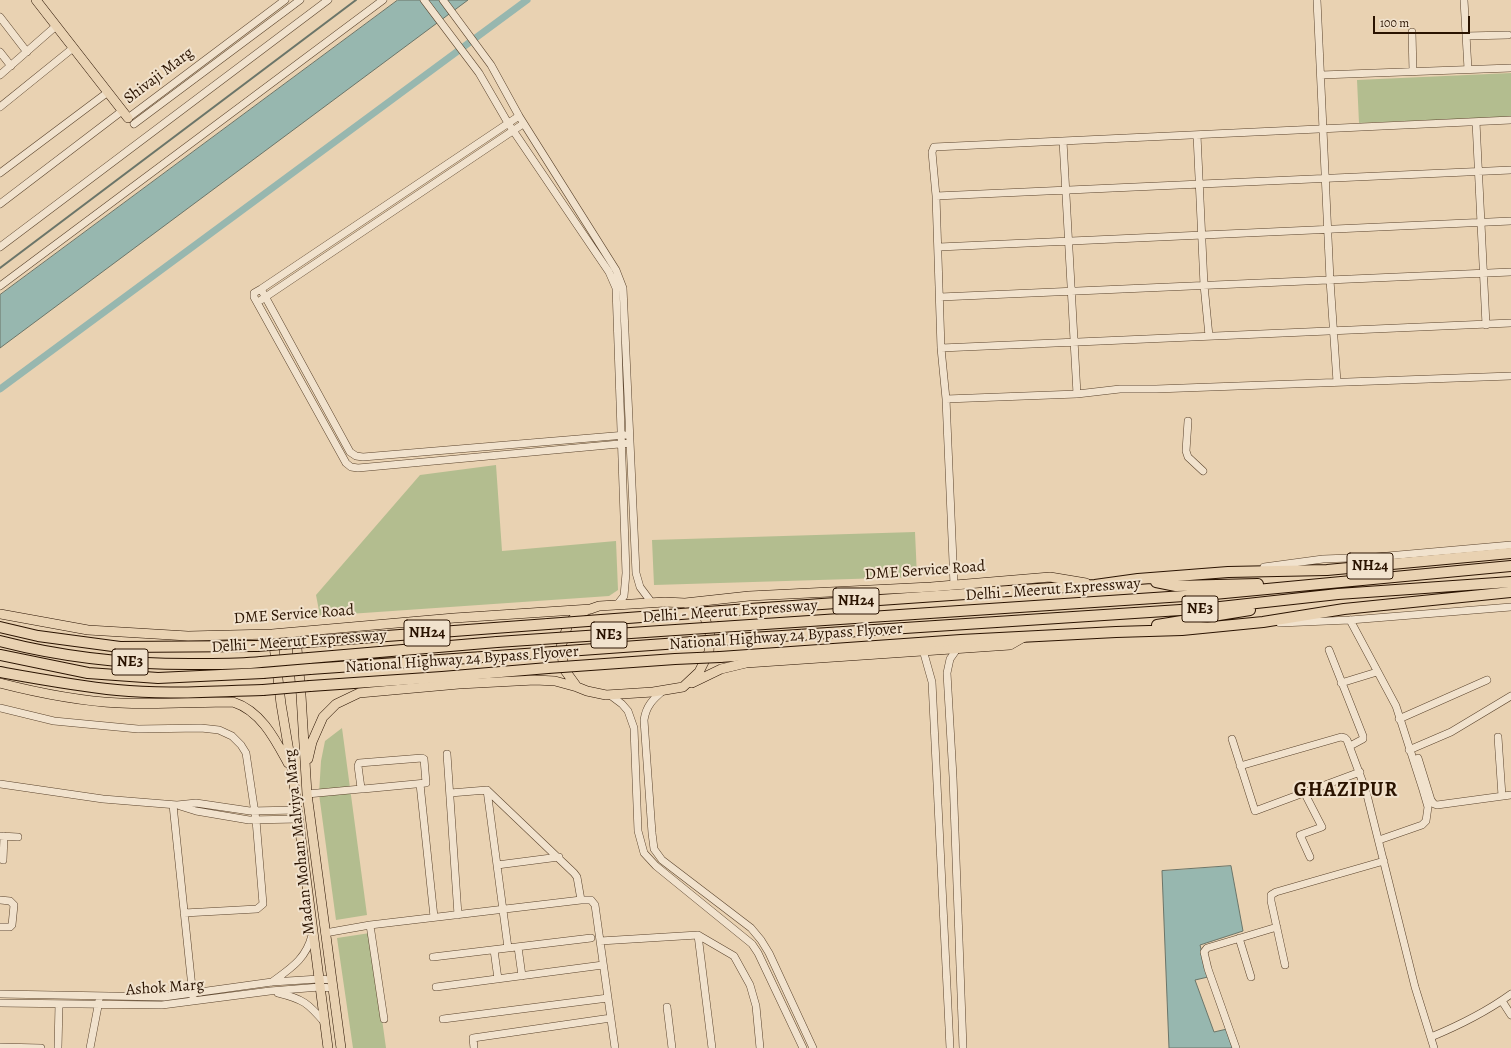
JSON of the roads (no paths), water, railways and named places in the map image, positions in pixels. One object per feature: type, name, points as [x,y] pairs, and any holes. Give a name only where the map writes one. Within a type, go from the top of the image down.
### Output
[{"type":"highway","name":"NH24","points":[[1228,572],[1327,570],[1511,553]]},
{"type":"highway","name":"Delhi - Meerut Expressway","points":[[0,641],[22,647],[92,658],[158,664],[261,662],[497,642],[1214,594],[1511,566]]},
{"type":"highway","points":[[1138,580],[1228,572]]},
{"type":"highway","name":"NH24","points":[[1095,585],[1138,580]]},
{"type":"highway","points":[[1138,580],[1176,586],[1334,582]]},
{"type":"highway","name":"Delhi - Meerut Expressway","points":[[0,655],[96,674],[158,678],[263,673],[888,628],[1211,608],[1338,594],[1511,582]]},
{"type":"highway","name":"National Highway 24 Bypass Flyover","points":[[22,632],[38,636],[120,647],[257,646],[1095,585]]},
{"type":"highway","points":[[1116,632],[1182,630],[1263,622],[1344,609],[1511,592]]},
{"type":"highway","points":[[1116,632],[1338,594]]},
{"type":"highway","points":[[0,622],[22,632]]},
{"type":"highway","points":[[0,627],[22,632]]},
{"type":"highway","name":"National Highway 24 Bypass Flyover","points":[[0,672],[58,683],[118,690],[182,692],[248,690],[363,683],[668,659],[959,645],[1024,637],[1116,632]]},
{"type":"main road","name":"Shivaji Marg","points":[[36,0],[128,118]]},
{"type":"main road","name":"DME Service Road","points":[[685,603],[749,596],[954,585],[1050,577],[1095,585]]},
{"type":"main road","points":[[577,687],[564,669],[561,647],[568,624],[579,613],[599,606],[685,603],[695,607],[705,618],[710,634],[710,652],[699,672],[683,687]]},
{"type":"main road","name":"DME Service Road","points":[[0,614],[81,629],[121,633],[188,636],[272,634],[454,618],[590,609]]},
{"type":"main road","name":"Madan Mohan Malviya Marg","points":[[295,631],[307,794],[340,1048]]},
{"type":"main road","name":"Madan Mohan Malviya Marg","points":[[272,634],[281,704],[292,769],[328,1048]]},
{"type":"main road","points":[[306,772],[312,742],[323,717],[336,704],[358,692],[535,680],[555,681],[587,691],[610,695],[653,692],[683,687],[721,669],[746,663],[923,650],[959,645]]},
{"type":"main road","points":[[0,683],[36,692],[120,703],[233,702],[244,705],[256,715],[271,733],[292,769]]},
{"type":"street","name":"Shivaji Marg","points":[[128,118],[285,0]]},
{"type":"street","name":"Shivaji Marg","points":[[128,118],[257,32],[300,0]]},
{"type":"street","points":[[0,247],[328,0]]},
{"type":"street","points":[[0,286],[383,0]]},
{"type":"street","points":[[424,0],[480,73],[513,131],[609,272],[616,288],[626,573],[624,596],[616,605]]},
{"type":"street","points":[[443,0],[491,65],[523,124],[616,270],[623,288],[636,573],[640,587],[652,603]]},
{"type":"street","points":[[1318,0],[1327,229],[1337,382]]},
{"type":"street","points":[[1468,69],[1464,0],[1470,0]]},
{"type":"street","points":[[0,17],[27,52]]},
{"type":"street","points":[[0,75],[56,26]]},
{"type":"street","points":[[251,26],[257,32]]},
{"type":"street","points":[[1412,32],[1413,72]]},
{"type":"street","points":[[1466,36],[1508,35]]},
{"type":"street","points":[[0,108],[73,48]]},
{"type":"street","points":[[0,52],[11,66]]},
{"type":"street","points":[[1321,75],[1511,68]]},
{"type":"street","points":[[0,173],[108,92]]},
{"type":"street","points":[[519,116],[254,295],[257,303],[346,463],[351,467],[358,468],[630,443]]},
{"type":"street","points":[[0,204],[128,118]]},
{"type":"street","points":[[954,585],[946,399],[941,348],[939,247],[932,152],[934,147],[1511,120]]},
{"type":"street","points":[[1476,122],[1486,325]]},
{"type":"street","points":[[257,303],[523,124]]},
{"type":"street","points":[[1197,135],[1204,286],[1209,336]]},
{"type":"street","points":[[1063,141],[1077,394]]},
{"type":"street","points":[[936,196],[1511,170]]},
{"type":"street","points":[[939,247],[1511,221]]},
{"type":"street","points":[[940,297],[1511,272]]},
{"type":"street","points":[[261,289],[350,452],[356,456],[363,457],[630,435]]},
{"type":"street","points":[[941,348],[1511,323]]},
{"type":"street","points":[[946,399],[1077,394],[1120,389],[1160,389],[1511,376]]},
{"type":"street","points":[[1188,421],[1186,451],[1188,458],[1203,471]]},
{"type":"street","points":[[1228,572],[1323,559],[1376,557],[1511,545]]},
{"type":"street","points":[[1263,622],[1268,624],[1350,620],[1511,606]]},
{"type":"street","points":[[1350,620],[1396,706],[1409,750],[1424,790],[1428,807],[1426,821],[1422,825],[1379,840]]},
{"type":"street","points":[[959,645],[950,660],[947,673],[953,777],[962,1048]]},
{"type":"street","points":[[923,650],[932,682],[950,1048]]},
{"type":"street","points":[[1329,650],[1363,736],[1361,741],[1350,746]]},
{"type":"street","points":[[1341,683],[1377,672]]},
{"type":"street","points":[[1399,719],[1488,680]]},
{"type":"street","points":[[664,690],[654,698],[649,705],[644,720],[651,826],[654,849],[662,860],[751,928],[761,940],[769,953],[813,1048]]},
{"type":"street","points":[[610,695],[622,704],[628,712],[634,728],[638,831],[644,853],[656,866],[752,944],[758,953],[803,1048]]},
{"type":"street","points":[[1409,750],[1451,732],[1511,696]]},
{"type":"street","points":[[0,708],[61,722],[138,729],[201,728],[219,730],[232,736],[241,745],[246,753],[256,820],[262,906],[257,908],[184,913]]},
{"type":"street","points":[[1240,766],[1341,737],[1348,740],[1360,772],[1379,840],[1415,987],[1434,1048]]},
{"type":"street","points":[[1498,737],[1502,796]]},
{"type":"street","points":[[1232,739],[1255,811],[1360,772]]},
{"type":"street","points":[[447,754],[458,915]]},
{"type":"street","points":[[1418,758],[1431,800],[1434,804],[1437,805],[1511,795]]},
{"type":"street","points":[[307,794],[420,784],[427,782],[424,759],[359,763],[358,766],[361,789]]},
{"type":"street","points":[[0,784],[104,799],[175,805],[196,803],[298,815]]},
{"type":"street","points":[[420,784],[434,918]]},
{"type":"street","points":[[450,793],[487,790],[559,857],[576,875],[581,900]]},
{"type":"street","points":[[487,790],[508,948]]},
{"type":"street","points":[[1304,792],[1322,827],[1300,834],[1310,857]]},
{"type":"street","points":[[175,805],[196,811],[256,820],[298,815]]},
{"type":"street","points":[[175,805],[193,1001]]},
{"type":"street","points":[[638,831],[651,826]]},
{"type":"street","points":[[2,860],[2,836],[18,837]]},
{"type":"street","points":[[497,865],[559,857]]},
{"type":"street","points":[[1285,965],[1271,895],[1276,892],[1384,861]]},
{"type":"street","points":[[0,900],[10,901],[14,905],[12,925],[10,927],[0,927]]},
{"type":"street","points":[[325,932],[370,925],[591,900],[595,905],[615,1048]]},
{"type":"street","points":[[370,925],[384,1019]]},
{"type":"street","points":[[1236,1048],[1208,969],[1204,952],[1207,948],[1277,927]]},
{"type":"street","points":[[272,982],[293,966],[308,950],[313,932]]},
{"type":"street","points":[[600,941],[698,935],[734,956],[750,985],[756,1006],[760,1048]]},
{"type":"street","points":[[698,935],[712,1048]]},
{"type":"street","points":[[433,957],[591,938]]},
{"type":"street","points":[[1239,938],[1251,977]]},
{"type":"street","points":[[518,947],[522,976]]},
{"type":"street","points":[[494,950],[498,979]]},
{"type":"street","points":[[436,987],[603,965]]},
{"type":"street","name":"Ashok Marg","points":[[0,994],[164,997],[272,982],[332,984]]},
{"type":"street","name":"Ashok Marg","points":[[0,1003],[162,1005],[320,983]]},
{"type":"street","points":[[270,991],[301,999],[312,1007],[325,1023]]},
{"type":"street","points":[[1431,1037],[1466,1022],[1511,994]]},
{"type":"street","points":[[90,1048],[100,996]]},
{"type":"street","points":[[443,1019],[608,998]]},
{"type":"street","points":[[1502,1001],[1511,1015]]},
{"type":"street","points":[[58,1048],[59,1004]]},
{"type":"street","points":[[667,1007],[672,1048]]},
{"type":"street","points":[[474,1048],[473,1038],[611,1018]]},
{"type":"street","points":[[0,1047],[41,1048]]},
{"type":"water","points":[[398,0],[468,0],[0,348],[0,295]]},
{"type":"water","points":[[1231,866],[1243,931],[1200,945],[1208,977],[1195,980],[1214,1032],[1227,1029],[1235,1048],[1169,1048],[1162,871]]},
{"type":"waterway","points":[[0,268],[356,0]]},
{"type":"waterway","points":[[0,389],[527,0]]},
{"type":"district","name":"GHAZIPUR","points":[[1346,791]]}]
